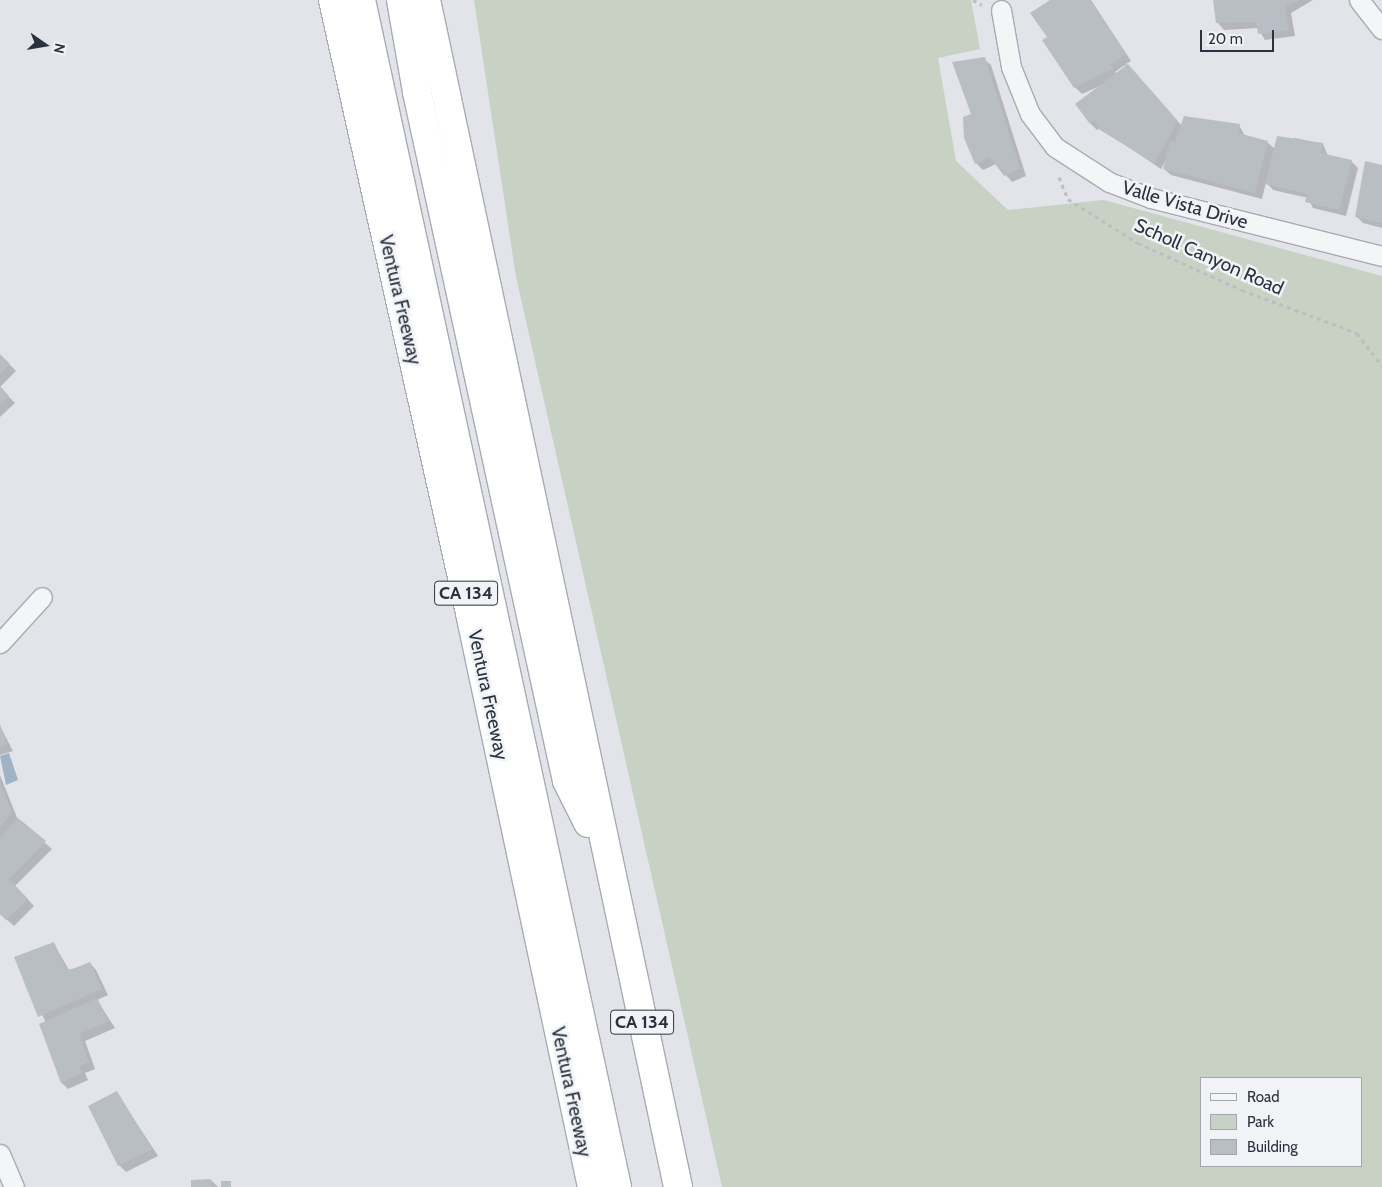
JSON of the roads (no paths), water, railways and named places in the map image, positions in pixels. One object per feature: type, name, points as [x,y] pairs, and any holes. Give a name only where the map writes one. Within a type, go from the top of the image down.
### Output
[{"type":"highway","name":"Ventura Freeway","points":[[333,0],[472,623],[592,1187]]},
{"type":"highway","points":[[360,0],[617,1187]]},
{"type":"highway","points":[[401,0],[431,159],[567,781],[605,858]]},
{"type":"highway","name":"CA 134","points":[[426,0],[605,858],[678,1187]]},
{"type":"street","points":[[1359,0],[1382,29]]},
{"type":"street","name":"Valle Vista Drive","points":[[1001,10],[1011,66],[1030,114],[1055,147],[1109,182],[1151,198],[1382,256]]},
{"type":"street","points":[[0,644],[42,597]]},
{"type":"street","points":[[0,1154],[14,1187]]},
{"type":"water","points":[[9,753],[18,780],[6,785],[0,756]]}]
